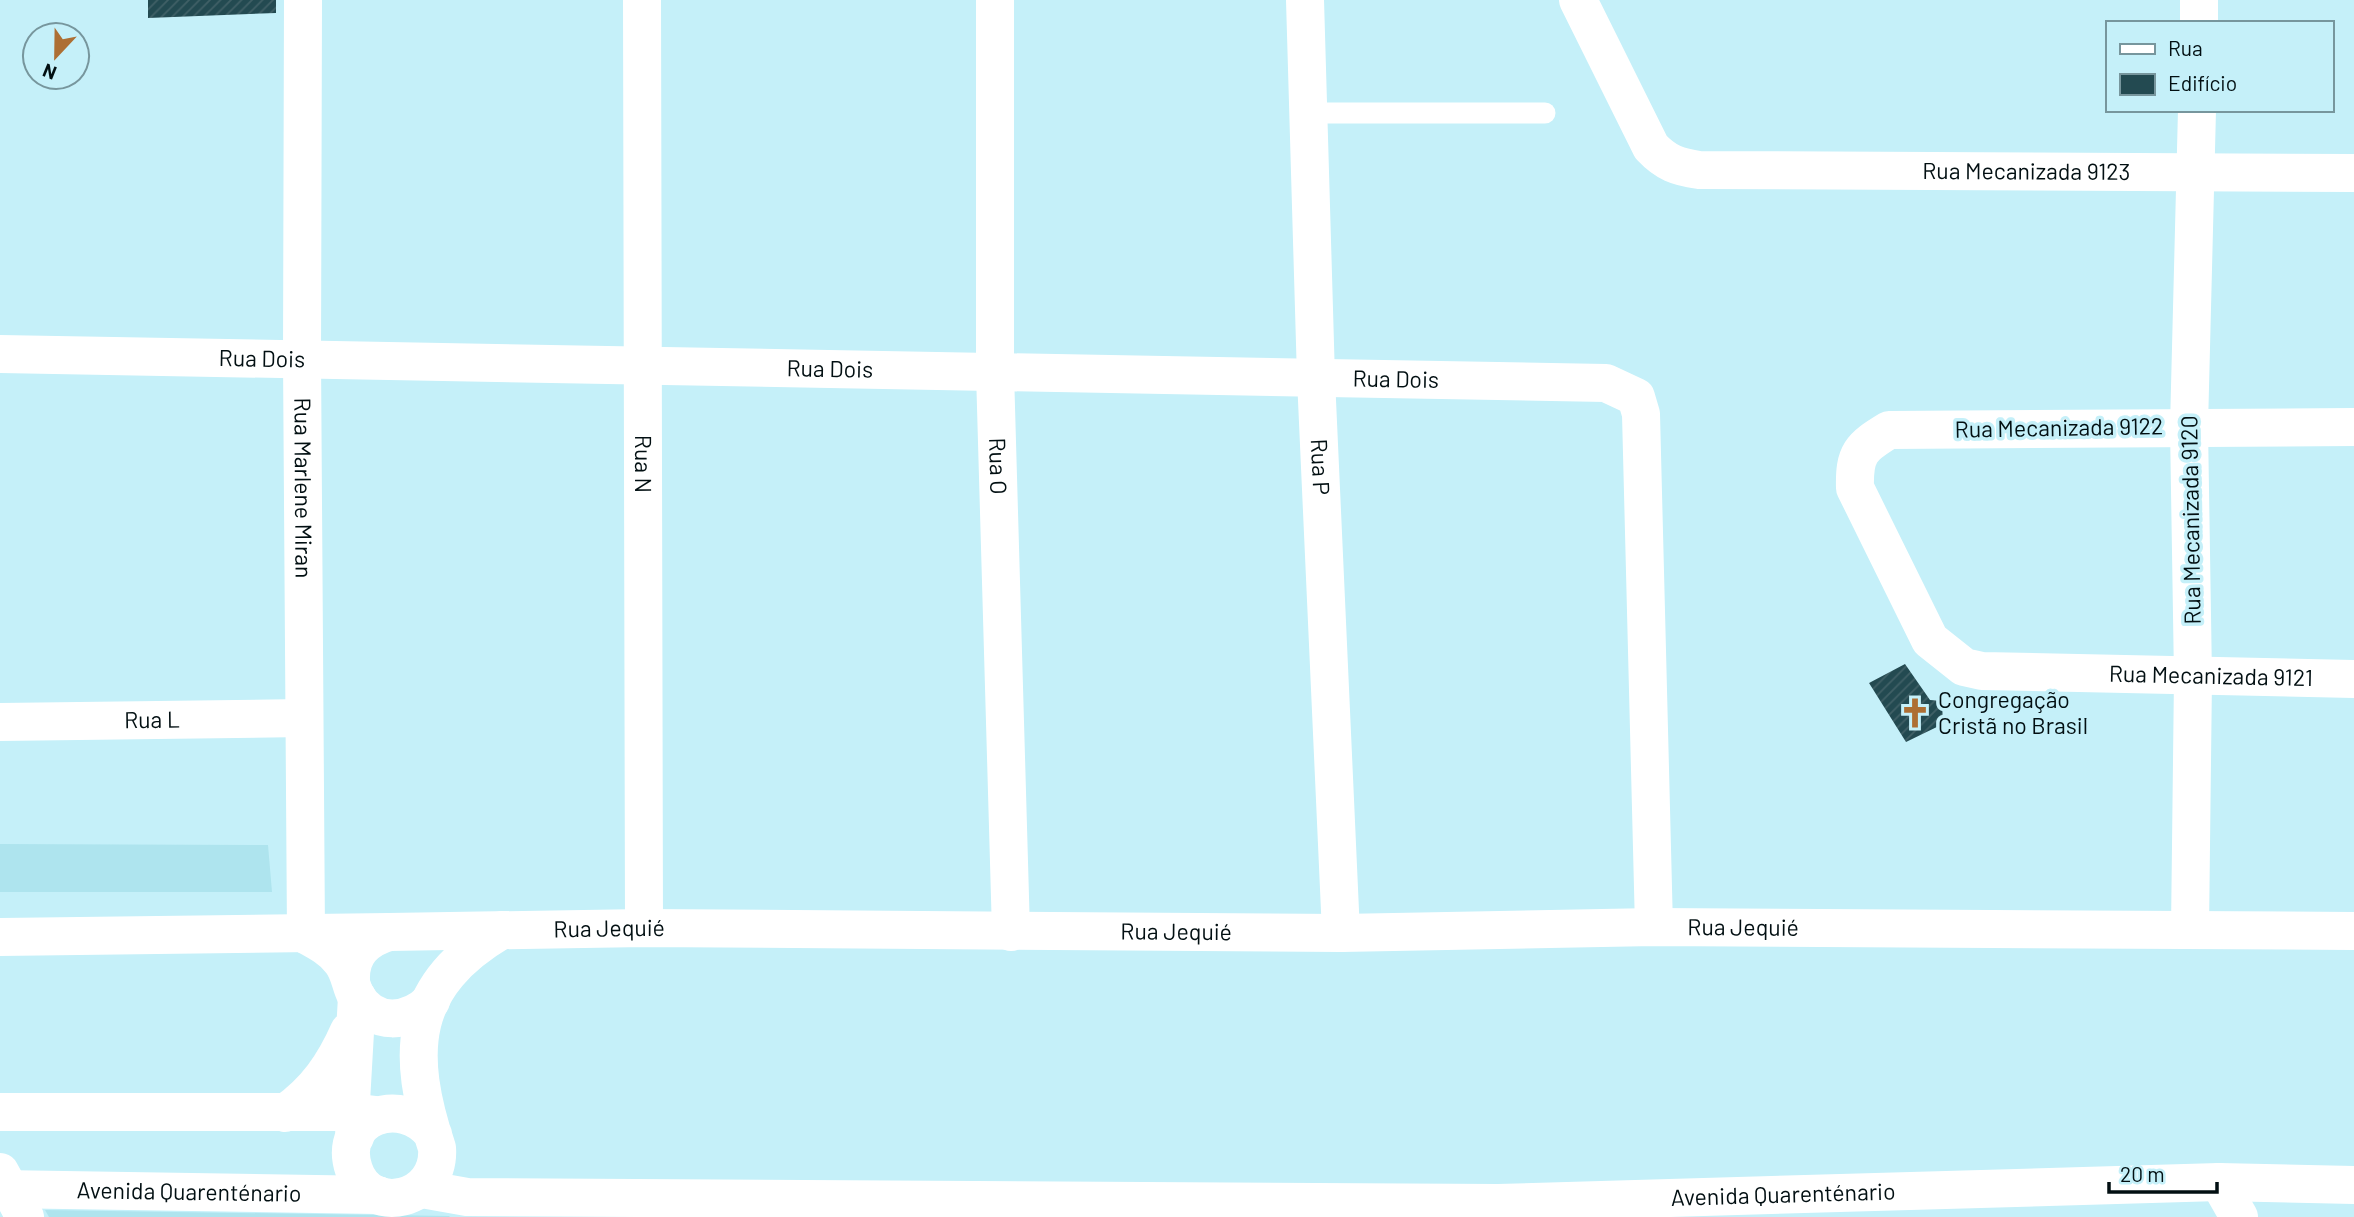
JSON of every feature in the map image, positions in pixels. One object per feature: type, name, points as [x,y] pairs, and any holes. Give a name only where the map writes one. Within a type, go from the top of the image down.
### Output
[{"type":"street","name":"Rua Marlene Miran","points":[[303,0],[302,358],[306,935]]},
{"type":"street","name":"Rua N","points":[[642,0],[644,928]]},
{"type":"street","name":"Rua O","points":[[995,0],[995,372],[1011,932]]},
{"type":"street","name":"Rua P","points":[[1306,0],[1306,113],[1341,933]]},
{"type":"street","name":"Rua Mecanizada 9123","points":[[1577,0],[1651,147],[1665,161],[1678,167],[1699,170],[2354,173]]},
{"type":"street","points":[[2199,0],[2199,21]]},
{"type":"street","name":"Rua Mecanizada 9120","points":[[2190,930],[2193,677],[2189,427],[2197,112]]},
{"type":"street","name":"Rua Dois","points":[[0,354],[1606,383],[1636,397],[1641,414],[1654,927]]},
{"type":"street","name":"Rua Mecanizada 9122","points":[[1982,671],[1964,667],[1930,640],[1855,488],[1854,467],[1862,447],[1889,430],[2354,427]]},
{"type":"street","name":"Rua Mecanizada 9121","points":[[1982,671],[2354,679]]},
{"type":"street","name":"Rua L","points":[[0,722],[304,718]]},
{"type":"street","name":"Rua Jequié","points":[[0,937],[306,935],[644,928],[1341,933],[1654,927],[2354,931]]},
{"type":"street","points":[[354,1000],[369,1011],[393,1019],[410,1017],[432,998],[462,957],[502,930]]},
{"type":"street","points":[[394,932],[419,939],[433,954],[438,974],[432,998],[419,1034],[416,1062],[423,1102],[435,1141],[435,1171],[399,1195],[366,1188],[354,1170],[351,1156],[369,1119],[354,1000],[353,962],[363,945],[394,932]]},
{"type":"street","points":[[285,1113],[321,1082],[335,1062],[354,1000],[341,959],[325,945],[306,935]]},
{"type":"street","points":[[0,1112],[285,1113],[369,1119],[412,1115],[435,1141],[473,1207]]},
{"type":"street","points":[[2219,1182],[2239,1217]]},
{"type":"street","name":"Avenida Quarenténario","points":[[9,1192],[399,1195],[473,1207],[1499,1210],[1904,1203],[2219,1182],[2354,1185]]},
{"type":"lane","points":[[1306,113],[1545,113]]},
{"type":"shaded area","points":[[0,844],[268,845],[272,892],[0,892]]},
{"type":"shaded area","points":[[45,1210],[449,1216],[450,1217],[49,1217]]},
{"type":"building","points":[[148,0],[276,0],[276,13],[148,18]]},
{"type":"building","name":"Congregação Cristã no Brasil","points":[[1905,664],[1930,700],[1942,701],[1943,724],[1906,742],[1869,683]]},
{"type":"place","name":"Congregação Cristã no Brasil","points":[[1915,713]]}]
